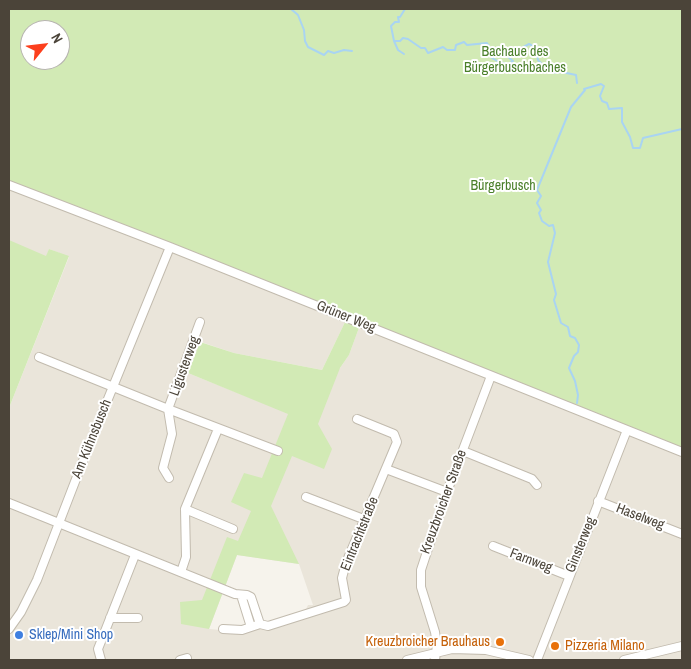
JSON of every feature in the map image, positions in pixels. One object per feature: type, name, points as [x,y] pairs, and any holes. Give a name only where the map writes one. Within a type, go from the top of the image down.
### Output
[{"type":"street","name":"Grüner Weg","points":[[9,185],[170,247],[682,452]]},
{"type":"street","name":"Am Kühnsbusch","points":[[9,629],[37,580],[170,247]]},
{"type":"street","name":"Ligusterweg","points":[[169,478],[163,468],[172,434],[168,409],[200,322]]},
{"type":"street","name":"Ligusterweg","points":[[40,357],[218,429],[278,451]]},
{"type":"street","name":"Kreuzbroicher Straße","points":[[435,657],[435,632],[421,587],[421,570],[446,492],[491,376]]},
{"type":"street","name":"Eintrachtstraße","points":[[223,629],[242,630],[260,624],[268,626],[346,600],[342,578],[396,442],[394,434],[357,419]]},
{"type":"street","points":[[181,572],[186,557],[185,509],[218,429]]},
{"type":"street","name":"Ginsterweg","points":[[536,660],[626,430]]},
{"type":"street","points":[[463,451],[532,479],[537,485]]},
{"type":"street","points":[[386,469],[446,492]]},
{"type":"street","points":[[306,497],[366,520]]},
{"type":"street","name":"Haselweg","points":[[598,501],[682,534]]},
{"type":"street","points":[[9,502],[135,555],[241,595],[251,597],[260,624]]},
{"type":"street","points":[[185,509],[233,529]]},
{"type":"street","name":"Farnweg","points":[[494,546],[568,576]]},
{"type":"street","points":[[101,660],[98,649],[135,555]]},
{"type":"street","points":[[241,595],[251,627]]},
{"type":"street","points":[[110,618],[138,618]]},
{"type":"street","points":[[624,660],[682,646]]},
{"type":"street","points":[[407,660],[435,657],[452,649],[486,650],[529,660]]},
{"type":"shaded area","points":[[9,182],[346,320],[322,370],[234,353],[201,342],[188,373],[288,413],[340,368],[349,355],[360,325],[682,455],[682,660],[9,660],[9,408],[69,257],[49,249],[47,256],[9,266]],"holes":[[[237,555],[299,564],[313,605],[308,605],[304,613],[287,620],[267,622],[232,631],[209,629]]]},
{"type":"green space","name":"Bürgerbusch","points":[[9,9],[682,9],[682,450],[9,182]]},
{"type":"green space","points":[[9,240],[46,256],[49,249],[69,256],[9,408]]},
{"type":"green space","points":[[346,320],[360,325],[349,355],[340,368],[318,424],[332,449],[324,469],[292,456],[271,506],[299,564],[237,555],[209,629],[181,624],[180,602],[202,600],[227,537],[238,541],[251,511],[231,502],[244,473],[262,478],[288,414],[188,373],[200,342],[234,353],[322,370]]},
{"type":"waterway","points":[[291,9],[298,15],[308,47],[324,55],[328,51],[334,53],[344,50],[352,51]]},
{"type":"waterway","points":[[405,9],[400,17],[398,17],[399,22],[395,22],[391,26],[394,41],[400,41],[403,38],[408,39],[421,48],[425,48],[428,53],[443,47],[447,50],[455,50],[456,45],[464,42],[467,45],[487,43],[489,46],[487,48],[495,55],[492,58],[508,64],[513,61],[507,56],[529,44],[535,47],[538,60],[550,73],[562,72],[576,75],[577,83]]},
{"type":"waterway","points":[[394,41],[398,50],[404,54]]},
{"type":"waterway","points":[[584,89],[601,84],[604,86],[600,96],[602,101],[607,103],[609,109],[622,108],[622,122],[630,137],[633,148],[640,148],[643,138],[682,129]]},
{"type":"waterway","points":[[577,403],[578,395],[575,381],[569,368],[574,356],[578,352],[579,345],[575,338],[570,336],[568,327],[561,323],[554,300],[556,294],[548,262],[555,233],[553,225],[549,226],[542,221],[539,213],[541,210],[537,203],[541,196],[537,190],[571,107],[585,90]]},
{"type":"place","name":"Sklep/Mini Shop","points":[[19,635]]},
{"type":"place","name":"Kreuzbroicher Brauhaus","points":[[500,642]]},
{"type":"place","name":"Pizzeria Milano","points":[[555,646]]},
{"type":"park label","name":"Bachaue des Bürgerbuschbaches","points":[[515,60]]}]
